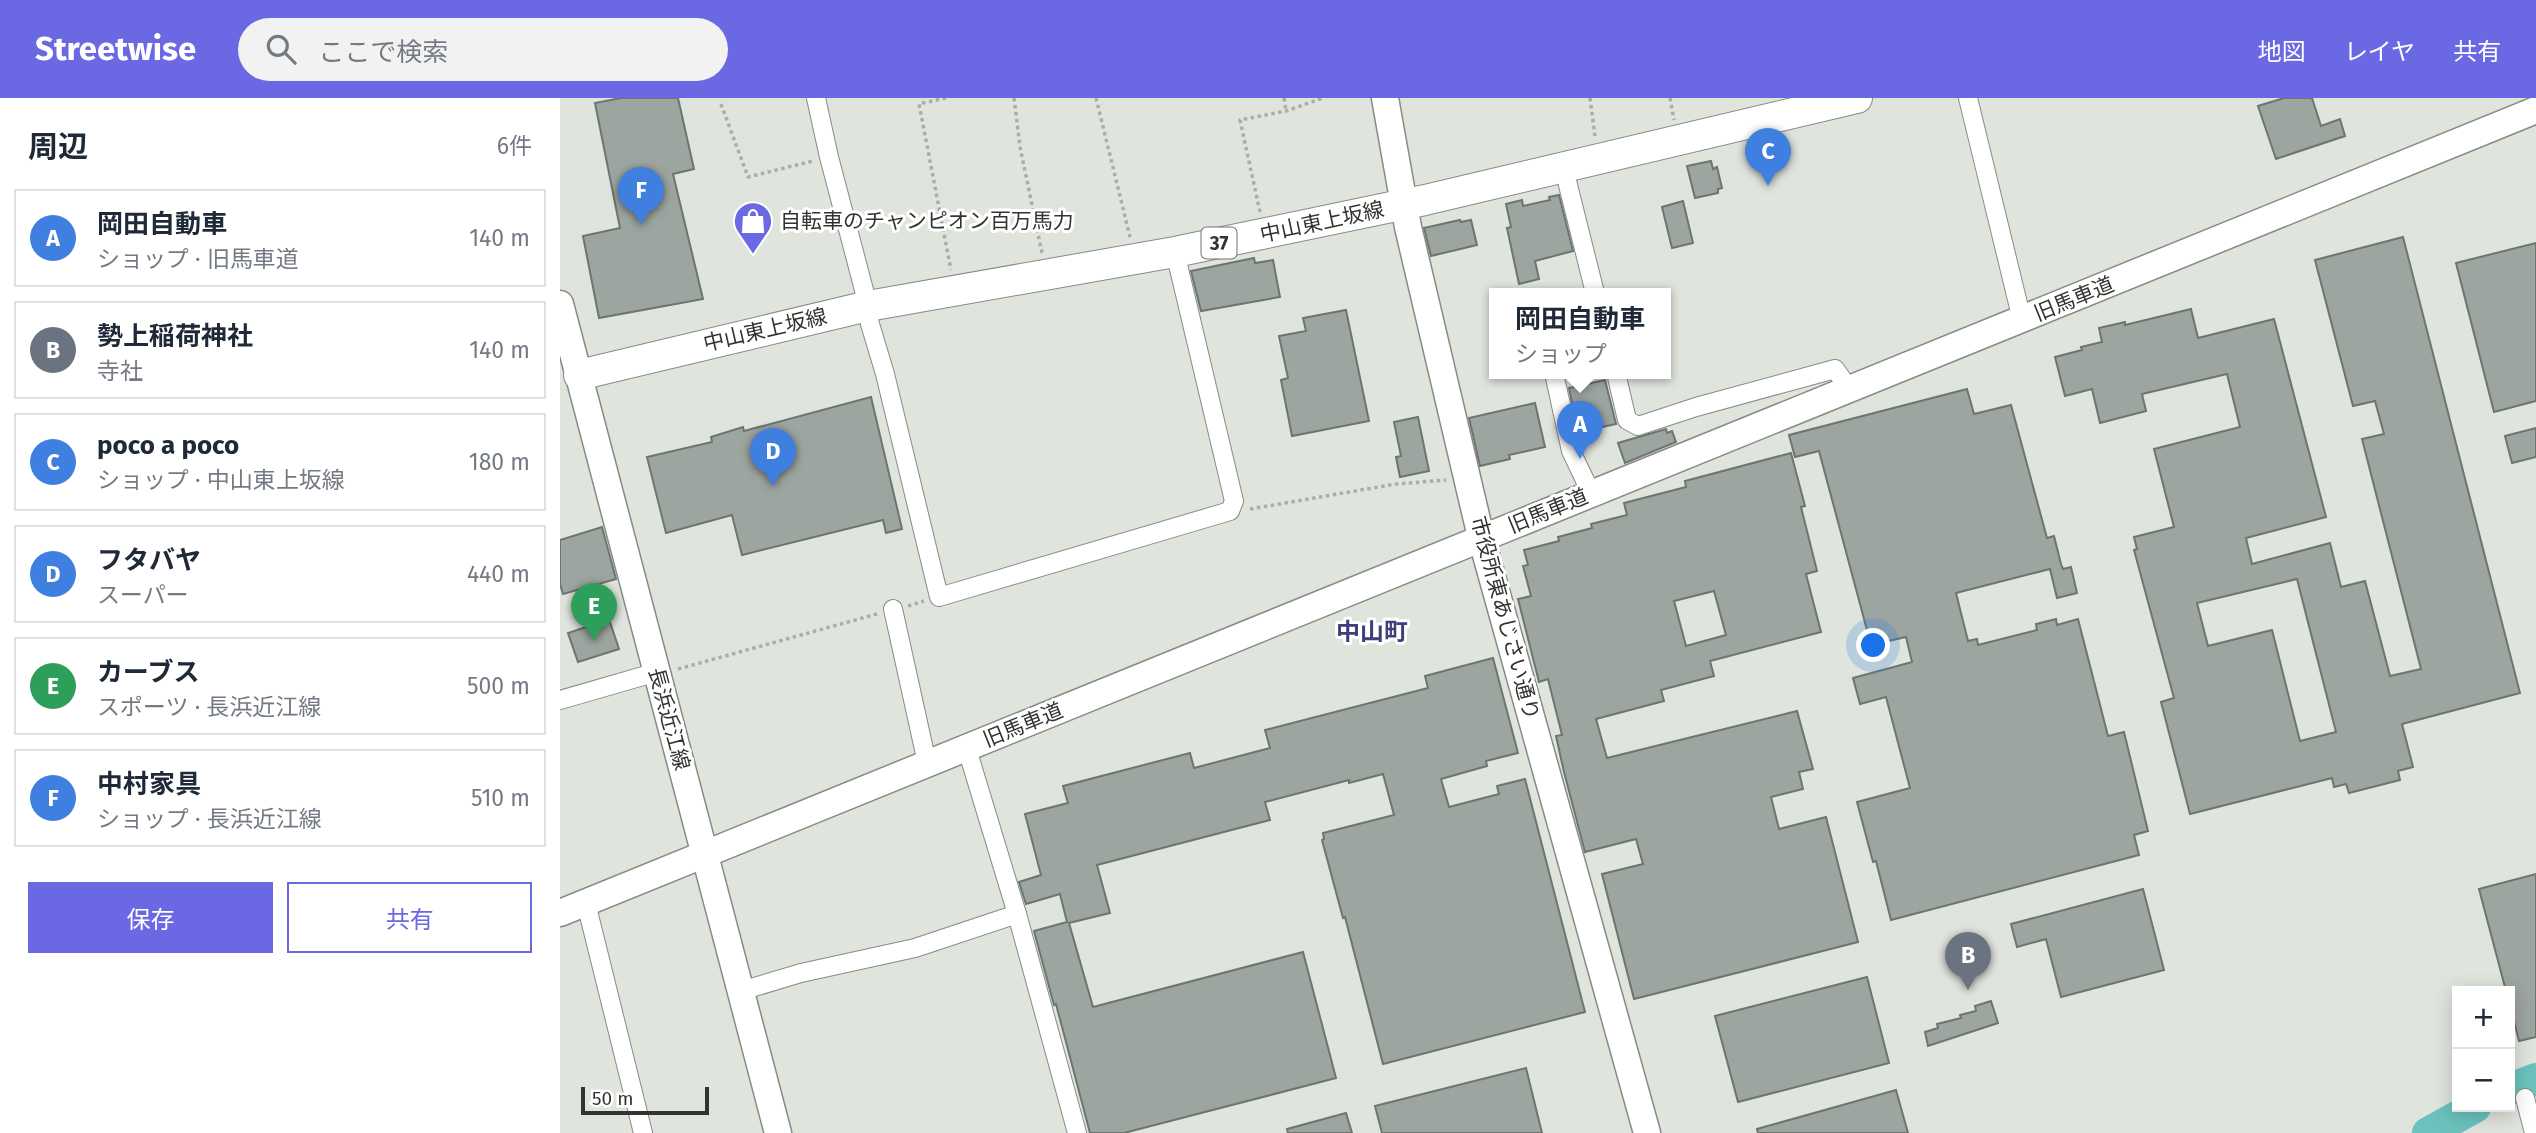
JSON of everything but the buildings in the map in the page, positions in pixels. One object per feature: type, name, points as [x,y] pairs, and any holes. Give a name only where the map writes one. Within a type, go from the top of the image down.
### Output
[{"type":"main road","name":"中山東上坂線","points":[[569,378],[868,306],[1175,252],[1404,205],[1857,98]]},
{"type":"street","points":[[816,98],[939,597],[1230,510],[1234,501],[1175,252]]},
{"type":"street","name":"市役所東あじさい通り","points":[[1385,98],[1404,205],[1481,537],[1647,1133]]},
{"type":"street","points":[[1968,98],[2022,320]]},
{"type":"street","name":"旧馬車道","points":[[560,913],[2536,110]]},
{"type":"street","points":[[1564,169],[1594,288]]},
{"type":"street","name":"長浜近江線","points":[[560,304],[569,378],[657,672],[778,1133]]},
{"type":"street","points":[[1618,379],[1628,420],[1638,426],[1696,407],[1835,369],[1849,389]]},
{"type":"street","points":[[1555,379],[1571,450],[1591,493]]},
{"type":"street","points":[[893,609],[927,763]]},
{"type":"street","points":[[560,700],[657,672]]},
{"type":"street","points":[[967,748],[1017,914],[1077,1133]]},
{"type":"street","points":[[586,903],[643,1133]]},
{"type":"street","points":[[741,991],[801,973],[915,948],[1017,914]]},
{"type":"street","points":[[2525,1098],[2534,1133]]},
{"type":"path","points":[[946,98],[919,104],[952,274]]},
{"type":"path","points":[[1014,98],[1020,147],[1043,255]]},
{"type":"path","points":[[1096,98],[1131,239]]},
{"type":"path","points":[[1284,98],[1286,111]]},
{"type":"path","points":[[1261,216],[1240,120],[1286,111],[1323,98]]},
{"type":"path","points":[[1590,98],[1595,142]]},
{"type":"path","points":[[1670,98],[1675,124]]},
{"type":"path","points":[[721,104],[748,177],[829,157]]},
{"type":"path","points":[[1230,510],[1254,509],[1396,484],[1467,478]]},
{"type":"path","points":[[657,672],[669,672],[939,597]]},
{"type":"waterway","points":[[2515,1087],[2536,1079]]},
{"type":"waterway","points":[[2428,1133],[2466,1112]]},
{"type":"place","name":"poco a poco","points":[[1768,186]]},
{"type":"place","name":"中村家具","points":[[641,225]]},
{"type":"place","name":"自転車のチャンピオン百万馬力","points":[[753,255]]},
{"type":"place","name":"岡田自動車","points":[[1580,459]]},
{"type":"place","name":"フタバヤ","points":[[773,486]]},
{"type":"place","name":"カーブス","points":[[594,641]]},
{"type":"place","name":"勢上稲荷神社","points":[[1968,990]]},
{"type":"district","name":"中山町","points":[[1372,632]]}]
